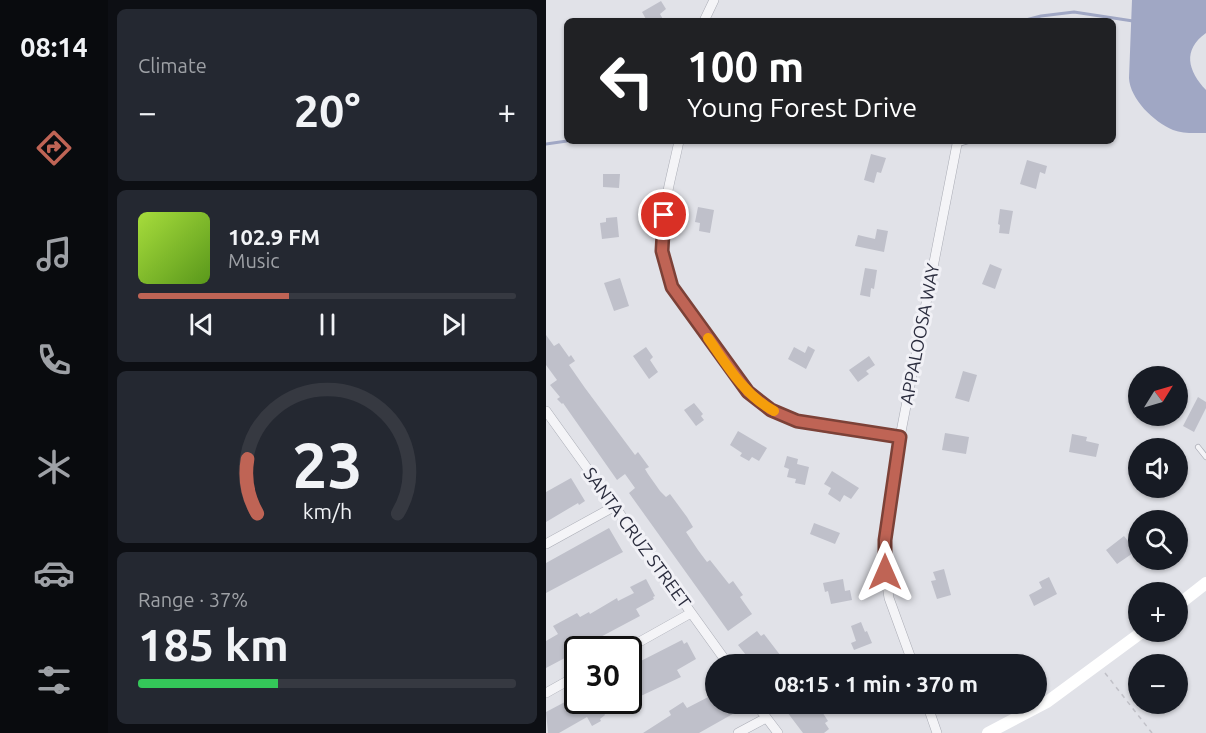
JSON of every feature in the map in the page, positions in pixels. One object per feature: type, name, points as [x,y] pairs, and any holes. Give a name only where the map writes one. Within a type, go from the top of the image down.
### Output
[{"type":"main road","points":[[1188,597],[1206,583]]},
{"type":"main road","points":[[988,733],[1047,702],[1129,642]]},
{"type":"street","points":[[705,18],[714,0]]},
{"type":"street","points":[[678,144],[664,215],[662,239],[664,263],[669,281],[678,297],[743,387],[771,410],[797,421],[900,437]]},
{"type":"street","name":"APPALOOSA WAY","points":[[910,654],[890,598],[885,572],[885,540],[900,437],[957,144]]},
{"type":"street","name":"SANTA CRUZ STREET","points":[[546,411],[721,654]]},
{"type":"street","points":[[546,544],[615,506]]},
{"type":"street","points":[[642,640],[691,613]]},
{"type":"street","points":[[546,693],[564,683]]},
{"type":"street","points":[[763,714],[778,733]]},
{"type":"street","points":[[930,714],[937,733]]},
{"type":"street","points":[[738,733],[766,718]]},
{"type":"lane","points":[[1198,447],[1206,457]]},
{"type":"path","points":[[1099,665],[1152,733]]},
{"type":"water","points":[[1132,0],[1206,0],[1206,33],[1193,46],[1190,61],[1195,75],[1206,90],[1206,133],[1173,130],[1151,116],[1138,102],[1130,86],[1129,78]]},
{"type":"building","points":[[661,1],[666,9],[660,14],[662,18],[645,18],[642,12]]},
{"type":"building","points":[[871,154],[886,158],[881,173],[877,172],[874,183],[864,180]]},
{"type":"building","points":[[1027,160],[1047,166],[1045,174],[1040,172],[1036,189],[1020,184]]},
{"type":"building","points":[[603,174],[620,174],[619,188],[603,187]]},
{"type":"building","points":[[698,207],[714,210],[710,233],[699,231],[700,223],[695,222]]},
{"type":"building","points":[[1000,209],[1013,211],[1009,234],[999,233]]},
{"type":"building","points":[[617,217],[619,237],[602,239],[600,223],[606,222],[606,218]]},
{"type":"building","points":[[877,229],[888,231],[884,252],[855,246],[858,235],[875,239]]},
{"type":"building","points":[[990,264],[1002,269],[995,289],[982,284]]},
{"type":"building","points":[[865,268],[877,270],[874,289],[871,288],[870,297],[860,295]]},
{"type":"building","points":[[620,278],[629,306],[614,311],[604,283]]},
{"type":"building","points":[[546,335],[554,346],[559,343],[569,357],[571,355],[575,361],[569,365],[585,388],[635,455],[638,452],[649,467],[645,469],[660,491],[666,497],[670,494],[687,517],[693,527],[686,532],[707,562],[710,560],[729,584],[733,581],[743,595],[740,597],[752,614],[728,631],[629,493],[635,488],[625,474],[617,480],[563,403],[557,399],[560,397],[550,385],[557,380],[546,365]]},
{"type":"building","points":[[808,346],[815,350],[806,369],[788,359],[794,347],[805,353]]},
{"type":"building","points":[[646,347],[653,357],[650,360],[658,372],[649,379],[633,356]]},
{"type":"building","points":[[869,356],[875,365],[866,371],[869,374],[858,382],[849,370]]},
{"type":"building","points":[[963,371],[977,375],[969,402],[955,398]]},
{"type":"building","points":[[1198,397],[1206,402],[1206,408],[1194,432],[1183,426],[1188,426],[1188,416]]},
{"type":"building","points":[[694,403],[703,414],[701,416],[704,420],[696,426],[684,410]]},
{"type":"building","points":[[738,431],[767,448],[759,461],[752,457],[749,461],[740,456],[742,453],[730,445]]},
{"type":"building","points":[[945,433],[969,437],[966,454],[942,450]]},
{"type":"building","points":[[1072,434],[1087,437],[1086,441],[1099,444],[1096,457],[1069,452]]},
{"type":"building","points":[[787,456],[798,459],[797,464],[809,467],[805,485],[795,483],[796,479],[787,477],[789,469],[784,467]]},
{"type":"building","points":[[832,471],[859,488],[851,499],[844,495],[840,502],[828,494],[831,488],[824,484]]},
{"type":"building","points":[[571,478],[585,501],[546,522],[546,492]]},
{"type":"building","points":[[814,523],[840,533],[835,544],[810,534]]},
{"type":"building","points":[[609,528],[623,552],[546,593],[546,563]]},
{"type":"building","points":[[1124,536],[1128,541],[1128,556],[1117,564],[1106,550]]},
{"type":"building","points":[[944,569],[951,595],[937,599],[931,581],[936,580],[933,572]]},
{"type":"building","points":[[1049,577],[1057,594],[1034,606],[1029,595],[1042,588],[1039,582]]},
{"type":"building","points":[[646,579],[655,596],[654,599],[636,609],[640,616],[602,636],[564,636],[564,658],[546,668],[546,641],[558,634],[553,626],[577,613],[580,617],[589,612],[590,614],[617,598],[618,601],[634,593],[630,587]]},
{"type":"building","points":[[843,579],[845,591],[850,590],[852,600],[831,604],[828,591],[825,592],[823,583]]},
{"type":"building","points":[[861,622],[872,643],[854,650],[851,643],[856,641],[851,626]]},
{"type":"building","points":[[757,631],[761,636],[764,634],[779,654],[745,654],[738,645]]},
{"type":"building","points":[[682,640],[684,644],[687,642],[696,659],[677,670],[681,677],[642,695],[642,660]]},
{"type":"building","points":[[705,699],[705,714],[733,714],[699,733],[643,733],[671,715],[669,711],[683,702],[687,708]]},
{"type":"building","points":[[564,702],[564,714],[605,715],[600,719],[601,721],[592,726],[587,717],[559,733],[548,733],[546,712]]},
{"type":"building","points":[[789,714],[823,714],[828,721],[825,723],[829,729],[824,733],[803,733]]},
{"type":"waterway","points":[[1033,18],[1074,12],[1113,18]]},
{"type":"waterway","points":[[1116,18],[1133,21]]},
{"type":"waterway","points":[[546,144],[564,141]]},
{"type":"slow traffic","points":[[708,338],[743,387],[774,411]]},
{"type":"route","points":[[664,215],[662,251],[669,281],[678,297],[748,392],[771,410],[797,421],[900,437],[885,540],[885,572]]}]
